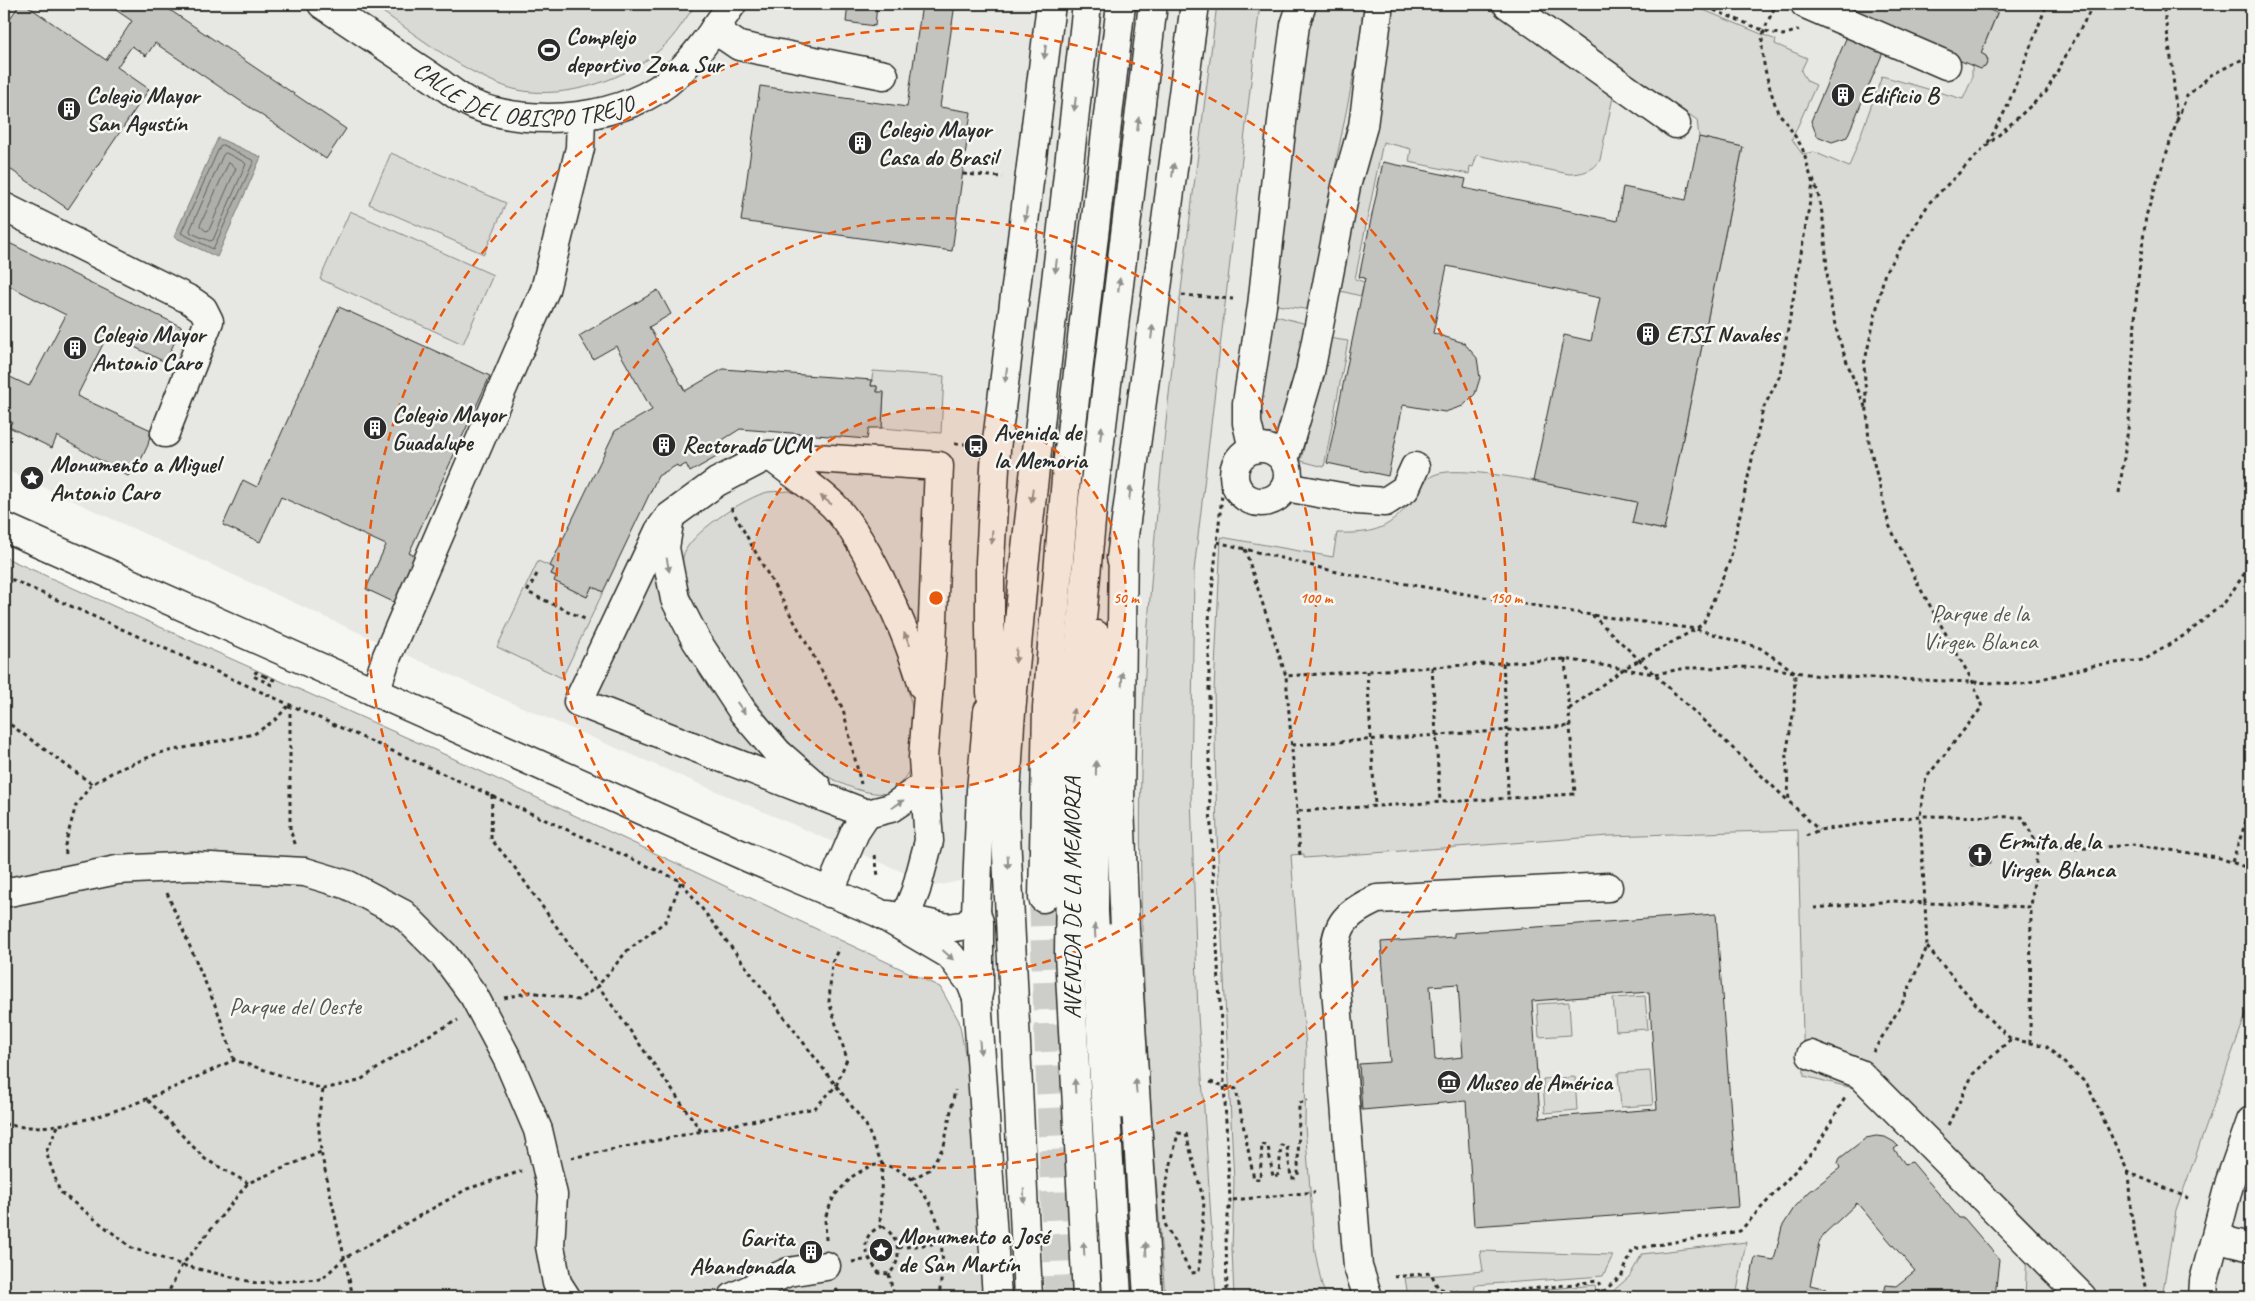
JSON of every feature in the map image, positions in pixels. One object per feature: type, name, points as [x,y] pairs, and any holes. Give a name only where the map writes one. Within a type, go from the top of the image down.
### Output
[{"type":"main road","name":"CALLE DEL OBISPO TREJO","points":[[322,4],[474,105],[520,118],[580,116],[601,113],[648,94],[675,77],[732,4]]},
{"type":"main road","points":[[1028,1297],[1005,813],[991,692],[990,562],[996,449],[1051,4]]},
{"type":"main road","points":[[1005,813],[1010,724],[1024,567],[1087,4]]},
{"type":"main road","points":[[1043,898],[1047,708],[1057,586],[1070,441],[1121,4]]},
{"type":"main road","name":"AVENIDA DE LA MEMORIA","points":[[1087,1297],[1069,954],[1069,816],[1072,728],[1094,499],[1153,4]]},
{"type":"main road","name":"AVENIDA DE LA MEMORIA","points":[[1096,725],[1123,541],[1195,4]]},
{"type":"main road","points":[[1253,449],[1247,423],[1247,404],[1262,306],[1283,112],[1295,24],[1302,4]]},
{"type":"main road","points":[[1284,460],[1310,372],[1346,186],[1362,126],[1379,4]]},
{"type":"main road","points":[[1507,4],[1676,124]]},
{"type":"main road","points":[[1805,13],[1946,65]]},
{"type":"main road","points":[[714,29],[739,46],[884,75]]},
{"type":"main road","points":[[375,692],[387,656],[545,290],[580,148],[580,116]]},
{"type":"main road","points":[[4,208],[190,300],[203,309],[209,321],[165,433]]},
{"type":"main road","points":[[1264,448],[1274,450],[1284,460],[1289,477],[1286,487],[1281,494],[1265,502],[1256,502],[1241,493],[1236,486],[1235,468],[1239,460],[1253,449],[1264,448]]},
{"type":"main road","points":[[769,456],[833,505],[859,541],[914,656],[928,702]]},
{"type":"main road","points":[[905,918],[916,890],[930,841],[923,758],[928,702],[939,466],[769,456],[717,482],[670,517],[660,531],[578,702],[832,800],[892,808],[925,785]]},
{"type":"main road","points":[[1286,487],[1357,500],[1385,502],[1405,489],[1415,468]]},
{"type":"main road","name":"AVENIDA DE LA MEMORIA","points":[[1094,499],[1096,725],[1094,912],[1117,1297]]},
{"type":"main road","points":[[670,517],[665,548],[675,599],[696,640],[743,712],[778,752],[832,800]]},
{"type":"main road","points":[[4,527],[829,893],[877,912],[950,955],[971,983],[977,998]]},
{"type":"main road","points":[[1123,541],[1124,635],[1113,798],[1112,893],[1119,1146],[1129,1297]]},
{"type":"main road","points":[[991,692],[985,723],[982,762],[976,913],[979,922],[979,980],[977,998],[997,1297]]},
{"type":"main road","points":[[1120,710],[1120,804],[1125,930],[1148,1297]]},
{"type":"main road","points":[[829,893],[865,803]]},
{"type":"main road","points":[[4,893],[117,870],[193,866],[305,872],[348,885],[402,914],[444,955],[480,1008],[508,1060],[538,1130],[553,1195],[550,1246],[557,1283],[566,1297]]},
{"type":"main road","points":[[1368,1297],[1358,1267],[1334,964],[1334,942],[1342,923],[1356,909],[1377,899],[1608,887]]},
{"type":"main road","points":[[877,912],[936,927],[959,928],[968,925],[976,913]]},
{"type":"main road","points":[[1014,973],[1031,1046],[1036,1093],[1046,1297]]},
{"type":"main road","points":[[1811,1055],[1860,1074],[2082,1297]]},
{"type":"main road","points":[[2203,1297],[2204,1280],[2217,1235],[2241,1184],[2249,1137]]},
{"type":"main road","points":[[1114,1224],[1126,1258]]},
{"type":"main road","points":[[2217,1235],[2230,1242],[2251,1247]]},
{"type":"main road","points":[[733,1297],[788,1272],[836,1264]]},
{"type":"path","points":[[1699,4],[1765,30],[1784,35],[1799,30],[1805,13]]},
{"type":"path","points":[[1776,4],[1765,30],[1762,44],[1765,62],[1778,113],[1802,147],[1820,198],[1830,300],[1841,351],[1867,412]]},
{"type":"path","points":[[1987,146],[2007,107],[2047,4]]},
{"type":"path","points":[[1603,1292],[1622,1275],[1633,1249],[1740,1231],[1816,1148],[1902,1004],[1927,947],[1920,816],[1926,778],[1982,707],[1973,682],[1920,588],[1889,525],[1869,443],[1864,365],[1885,272],[1930,202],[2046,92],[2094,4]]},
{"type":"path","points":[[2163,4],[2172,65],[2177,121]]},
{"type":"path","points":[[2119,494],[2129,422],[2137,288],[2146,216],[2187,96],[2211,75],[2251,55]]},
{"type":"path","points":[[1568,710],[1625,668],[1696,629],[1704,622],[1730,560],[1763,409],[1780,375],[1813,184],[1809,166]]},
{"type":"path","points":[[963,174],[1006,178]]},
{"type":"path","points":[[1179,295],[1233,299]]},
{"type":"path","points":[[955,444],[969,444]]},
{"type":"path","points":[[1226,454],[1209,620],[1209,788],[1230,1200],[1226,1233],[1227,1297]]},
{"type":"path","points":[[732,508],[843,709],[859,770],[865,803]]},
{"type":"path","points":[[1217,542],[1342,573],[1591,615],[1696,629],[1760,648],[1795,672]]},
{"type":"path","points":[[1245,549],[1286,676],[1300,856]]},
{"type":"path","points":[[1286,676],[1565,658],[1654,674],[1696,668],[1764,667],[1820,676],[2022,684],[2096,665],[2144,660],[2188,633],[2225,602],[2251,564]]},
{"type":"path","points":[[537,574],[527,592],[593,623]]},
{"type":"path","points":[[4,576],[681,881],[866,1125],[882,1164],[880,1227]]},
{"type":"path","points":[[1591,615],[1819,830]]},
{"type":"path","points":[[1297,811],[1575,794],[1565,658]]},
{"type":"path","points":[[1503,663],[1507,730],[1508,798]]},
{"type":"path","points":[[1432,667],[1440,802]]},
{"type":"path","points":[[264,676],[267,671]]},
{"type":"path","points":[[1367,671],[1375,806]]},
{"type":"path","points":[[256,672],[264,676],[274,680],[272,685],[254,676],[256,672]]},
{"type":"path","points":[[1789,801],[1786,755],[1794,709],[1795,672]]},
{"type":"path","points":[[258,690],[262,681]]},
{"type":"path","points":[[68,880],[64,844],[76,806],[92,784],[115,771],[159,753],[254,734],[275,720],[290,704]]},
{"type":"path","points":[[290,704],[290,830],[305,872]]},
{"type":"path","points":[[4,720],[92,784]]},
{"type":"path","points":[[1292,746],[1570,726]]},
{"type":"path","points":[[492,795],[491,839],[515,868],[701,1131]]},
{"type":"path","points":[[2232,862],[2251,807]]},
{"type":"path","points":[[1806,836],[1819,830],[1920,816],[2022,817],[2038,845],[2031,907],[2030,1043]]},
{"type":"path","points":[[2038,845],[2072,849],[2136,845],[2217,857],[2251,869]]},
{"type":"path","points":[[875,855],[878,876]]},
{"type":"path","points":[[155,868],[218,1012],[234,1060]]},
{"type":"path","points":[[4,1124],[58,1126],[148,1100],[234,1060],[323,1090],[359,1081],[418,1040],[500,999],[531,992],[578,1000],[598,987],[627,951],[666,921],[681,881]]},
{"type":"path","points":[[1814,908],[1892,901],[2031,907]]},
{"type":"path","points":[[1927,947],[1986,1017],[2011,1039],[2046,1046],[2087,1084],[2128,1172],[2131,1213],[2147,1297]]},
{"type":"path","points":[[58,1126],[46,1152],[60,1192],[132,1248],[182,1265],[256,1283],[322,1279],[344,1259],[467,1189],[545,1163],[815,1108],[836,1086],[847,1059],[829,1002],[832,962],[839,948]]},
{"type":"path","points":[[1935,1150],[1973,1074],[2011,1039]]},
{"type":"path","points":[[912,1179],[929,1170],[944,1146],[956,1081]]},
{"type":"path","points":[[1210,1082],[1236,1089],[1254,1179],[1257,1180],[1260,1179],[1262,1144],[1268,1146],[1273,1177],[1279,1174],[1281,1145],[1286,1146],[1291,1178],[1295,1178],[1298,1174],[1299,1103],[1308,1101]]},
{"type":"path","points":[[323,1090],[318,1120],[321,1152],[353,1297]]},
{"type":"path","points":[[148,1100],[205,1159],[248,1183]]},
{"type":"path","points":[[1178,1133],[1186,1134],[1204,1202],[1199,1272],[1191,1273],[1165,1224],[1164,1194],[1178,1133]]},
{"type":"path","points":[[166,1297],[182,1265],[248,1183],[321,1152]]},
{"type":"path","points":[[841,1297],[836,1264],[825,1218],[834,1196],[853,1176],[870,1166],[882,1164],[896,1169],[912,1179],[930,1203],[940,1227],[943,1265],[939,1297]]},
{"type":"path","points":[[2128,1172],[2188,1198]]},
{"type":"path","points":[[1233,1200],[1315,1192]]},
{"type":"path","points":[[889,1274],[879,1273],[865,1249],[868,1236],[875,1228],[883,1226],[889,1230],[898,1248],[898,1261],[889,1274],[894,1297]]},
{"type":"path","points":[[898,1248],[941,1243]]},
{"type":"path","points":[[836,1264],[869,1258]]},
{"type":"path","points":[[1394,1277],[1431,1273],[1438,1288],[1449,1292],[1482,1292],[1598,1281],[1605,1297]]},
{"type":"path","points":[[1482,1292],[1484,1297]]},
{"type":"shaded area","points":[[4,4],[2251,4],[2251,1297],[1175,1297],[1162,841],[935,886],[494,695],[4,469]]},
{"type":"green space","name":"Complejo deportivo Zona Sur","points":[[371,4],[696,4],[669,41],[654,55],[635,67],[592,85],[546,92],[524,91],[504,86],[469,70],[435,49]]},
{"type":"green space","points":[[1217,4],[1260,4],[1194,571],[1191,794],[1198,1015],[1216,1297],[1165,1297],[1149,1078],[1142,931],[1141,784],[1143,711],[1155,533],[1173,356]]},
{"type":"green space","points":[[1317,4],[1370,4],[1358,53],[1325,217],[1311,310],[1270,304],[1304,38]]},
{"type":"green space","points":[[1392,4],[1482,4],[1614,92],[1600,160],[1591,169],[1578,173],[1569,174],[1477,155],[1473,167],[1470,166],[1469,174],[1409,162],[1411,149],[1383,142],[1355,279],[1364,282],[1361,296],[1336,290],[1366,154],[1382,94]]},
{"type":"green space","name":"Parque de la Virgen Blanca","points":[[1531,4],[1689,4],[1776,40],[1775,44],[1807,58],[1801,71],[1807,81],[1816,85],[1792,139],[1802,154],[1814,152],[1849,167],[1882,76],[1963,99],[1972,79],[1972,66],[1980,69],[1985,67],[1988,61],[1986,56],[1981,53],[2001,4],[2251,4],[2251,1000],[2176,1211],[2162,1297],[2025,1297],[2027,1250],[1902,1100],[1804,1076],[1798,830],[1609,836],[1304,858],[1304,854],[1291,855],[1306,1049],[1305,1126],[1315,1252],[1322,1286],[1327,1297],[1234,1297],[1232,1249],[1234,1182],[1217,836],[1214,691],[1221,537],[1333,557],[1337,533],[1362,532],[1390,523],[1406,508],[1422,484],[1434,475],[1450,472],[1473,472],[1533,481],[1637,502],[1632,523],[1664,530],[1743,147],[1699,137],[1697,120]]},
{"type":"green space","points":[[391,153],[506,203],[484,254],[369,204]]},
{"type":"green space","points":[[350,211],[493,275],[463,344],[320,279]]},
{"type":"green space","points":[[1272,315],[1307,324],[1281,432],[1275,435],[1262,433],[1257,410]]},
{"type":"green space","points":[[1328,338],[1348,341],[1324,467],[1301,461]]},
{"type":"green space","points":[[873,371],[944,376],[941,433],[882,428],[884,393],[877,392],[877,386],[871,386]]},
{"type":"green space","points":[[804,465],[932,476],[927,654]]},
{"type":"green space","points":[[790,491],[812,503],[823,512],[838,531],[872,592],[888,629],[901,667],[911,703],[916,734],[914,758],[910,768],[892,793],[874,793],[846,786],[821,772],[803,757],[781,734],[734,672],[696,607],[685,579],[683,557],[687,548],[706,528],[733,509],[758,495],[768,492]]},
{"type":"green space","points":[[659,549],[663,578],[809,787],[597,693]]},
{"type":"green space","name":"Parque del Oeste","points":[[4,557],[448,756],[940,987],[959,1021],[976,1112],[988,1297],[4,1297]]},
{"type":"green space","points":[[538,561],[554,568],[551,574],[556,576],[555,581],[587,597],[592,586],[603,592],[562,678],[497,647]]},
{"type":"green space","points":[[1645,996],[1648,1029],[1616,1031],[1613,998]]},
{"type":"green space","points":[[1569,1002],[1571,1035],[1539,1037],[1537,1004]]},
{"type":"green space","points":[[1650,1071],[1653,1105],[1621,1107],[1618,1073]]},
{"type":"green space","points":[[1575,1077],[1577,1110],[1545,1113],[1543,1079]]},
{"type":"green space","points":[[1746,1242],[1736,1297],[1617,1297],[1613,1291],[1629,1277],[1642,1254]]},
{"type":"green space","points":[[1480,1251],[1613,1255],[1603,1276],[1475,1285],[1474,1297],[1408,1297],[1405,1278],[1483,1271]]},
{"type":"green space","points":[[1595,1285],[1597,1297],[1494,1297],[1493,1294]]},
{"type":"water","points":[[218,138],[261,157],[217,257],[174,237]]},
{"type":"building","name":"Colegio Mayor San Agustín","points":[[20,4],[31,4],[29,7],[106,60],[132,21],[107,4],[161,4],[346,129],[326,159],[155,43],[146,56],[132,46],[117,67],[149,89],[68,209],[4,165],[4,27]]},
{"type":"building","points":[[848,4],[877,4],[875,26],[846,22]]},
{"type":"building","name":"Colegio Mayor Casa do Brasil","points":[[922,4],[955,4],[940,107],[971,112],[952,251],[741,221],[760,86],[907,107]]},
{"type":"building","name":"Edificio B","points":[[1823,4],[1975,4],[1997,13],[1981,53],[1986,56],[1988,61],[1985,67],[1980,69],[1893,29],[1847,137],[1832,142],[1817,136],[1811,121],[1848,34]]},
{"type":"building","name":"ETSI Navales","points":[[1699,137],[1743,147],[1664,530],[1632,523],[1637,502],[1533,481],[1564,335],[1591,341],[1600,298],[1447,266],[1433,333],[1464,343],[1477,358],[1480,378],[1475,394],[1463,406],[1445,412],[1403,405],[1388,476],[1327,463],[1365,278],[1359,277],[1383,162],[1466,179],[1464,188],[1617,221],[1623,187],[1686,200]]},
{"type":"building","name":"Colegio Mayor Antonio Caro","points":[[5,241],[182,327],[165,362],[108,334],[77,396],[151,430],[148,445],[139,464],[128,476],[57,436],[52,448],[9,427],[12,422],[4,418],[4,374],[29,386],[66,315],[4,283]]},
{"type":"building","name":"Rectorado UCM","points":[[658,290],[671,314],[649,327],[685,391],[723,369],[872,380],[871,386],[877,386],[877,392],[884,392],[882,428],[869,428],[867,439],[740,429],[721,441],[722,443],[716,447],[720,455],[690,472],[686,464],[679,468],[677,465],[658,476],[603,592],[592,586],[587,597],[554,581],[556,576],[551,574],[554,568],[550,566],[615,431],[652,410],[616,346],[593,359],[579,336]]},
{"type":"building","name":"Colegio Mayor Guadalupe","points":[[339,307],[490,376],[409,553],[426,561],[404,607],[366,589],[386,545],[281,497],[260,542],[223,525],[243,480],[257,487]]},
{"type":"building","name":"Ermita de la Virgen Blanca","points":[[1989,845],[1990,864],[1971,866],[1970,846]]},
{"type":"building","name":"Museo de América","points":[[1716,914],[1738,1207],[1474,1226],[1466,1101],[1362,1110],[1359,1064],[1390,1062],[1381,942],[1454,937],[1454,933]],"holes":[[[1458,984],[1463,1057],[1435,1060],[1430,986]],[[1649,992],[1657,1109],[1540,1118],[1532,1001]]]},
{"type":"building","points":[[1885,1137],[1898,1146],[1894,1149],[1905,1164],[1912,1162],[1959,1218],[1964,1218],[1999,1259],[1995,1297],[1883,1297],[1886,1285],[1896,1286],[1915,1271],[1857,1203],[1824,1234],[1819,1243],[1810,1285],[1827,1289],[1826,1297],[1747,1297],[1755,1257],[1774,1260],[1782,1227],[1794,1208],[1809,1192],[1840,1168],[1838,1163],[1840,1158],[1866,1138]]},
{"type":"building","name":"Garita Abandonada","points":[[809,1246],[817,1254],[812,1259],[805,1250]]},
{"type":"tunnel","points":[[1043,898],[1058,1297]]},
{"type":"place","name":"Complejo deportivo Zona Sur","points":[[549,50]]},
{"type":"place","name":"Edificio B","points":[[1843,95]]},
{"type":"place","name":"Colegio Mayor San Agustín","points":[[69,109]]},
{"type":"place","name":"Colegio Mayor Casa do Brasil","points":[[860,143]]},
{"type":"place","name":"ETSI Navales","points":[[1648,334]]},
{"type":"place","name":"Colegio Mayor Antonio Caro","points":[[75,348]]},
{"type":"place","name":"Colegio Mayor Guadalupe","points":[[375,428]]},
{"type":"place","name":"Rectorado UCM","points":[[664,445]]},
{"type":"place","name":"Avenida de la Memoria","points":[[976,446]]},
{"type":"place","name":"Monumento a Miguel Antonio Caro","points":[[32,478]]},
{"type":"place","name":"Ermita de la Virgen Blanca","points":[[1980,855]]},
{"type":"place","name":"Museo de América","points":[[1449,1082]]},
{"type":"place","name":"Monumento a José de San Martín","points":[[881,1250]]},
{"type":"place","name":"Garita Abandonada","points":[[811,1252]]}]
